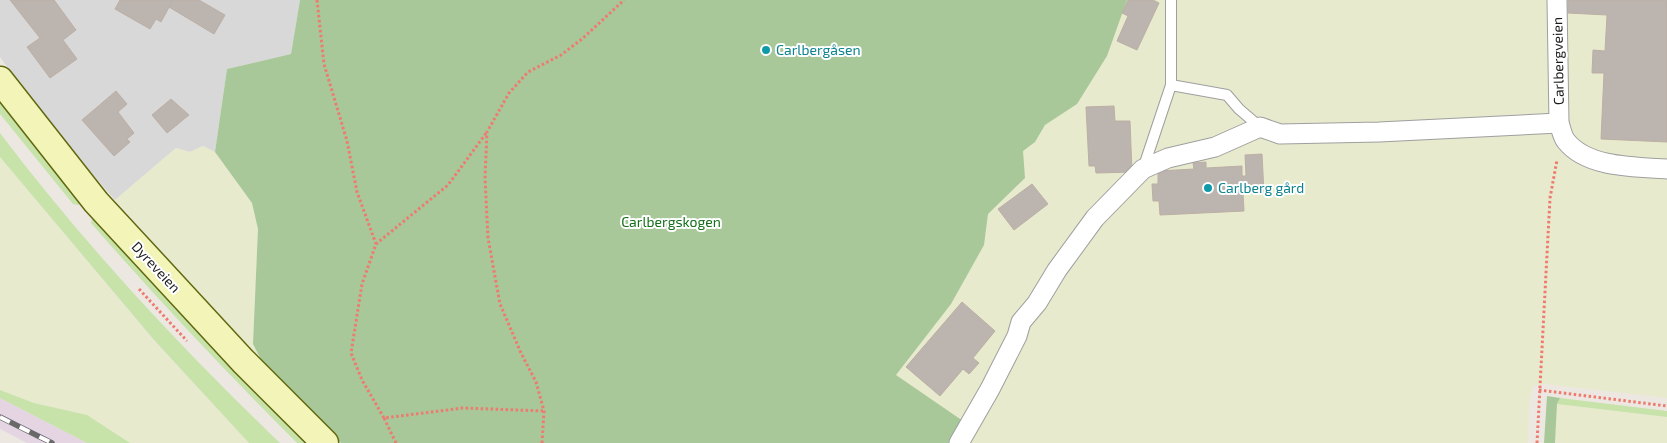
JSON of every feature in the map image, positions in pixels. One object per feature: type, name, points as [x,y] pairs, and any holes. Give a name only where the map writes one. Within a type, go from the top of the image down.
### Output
[{"type":"main road","name":"Dyreveien","points":[[0,80],[96,202],[243,361],[326,443]]},
{"type":"street","name":"Carlbergveien","points":[[1557,0],[1562,132]]},
{"type":"street","points":[[959,443],[990,389],[1017,336],[1022,322],[1095,218],[1143,169],[1168,158],[1215,147],[1260,127],[1280,134],[1562,132],[1579,151],[1611,166],[1667,169]]},
{"type":"lane","points":[[1143,169],[1171,85],[1171,0]]},
{"type":"lane","points":[[1171,85],[1227,94],[1239,109],[1260,127]]},
{"type":"path","points":[[317,0],[324,64],[347,141],[357,192],[376,244]]},
{"type":"path","points":[[396,443],[362,380],[351,353],[354,322],[362,284],[376,244],[448,185],[487,132],[509,93],[528,72],[575,44],[624,0]]},
{"type":"path","points":[[487,132],[485,178],[488,238],[500,304],[536,382],[544,411],[542,443]]},
{"type":"path","points":[[1537,443],[1550,198],[1552,177],[1562,132]]},
{"type":"path","points":[[1539,390],[1667,406]]},
{"type":"path","points":[[384,418],[463,408],[544,411]]},
{"type":"shaded area","points":[[0,0],[300,0],[291,54],[227,69],[215,152],[203,146],[190,152],[176,148],[115,200],[39,112],[0,57]]},
{"type":"shaded area","points":[[0,398],[87,443],[27,443],[0,429]]},
{"type":"green space","name":"Carlbergskogen","points":[[300,0],[1127,0],[1107,56],[1077,104],[1045,125],[1035,142],[1023,151],[1025,178],[988,214],[984,245],[951,304],[896,375],[963,421],[951,443],[341,443],[263,363],[253,344],[258,229],[252,203],[215,152],[227,69],[291,54]]},
{"type":"green space","points":[[1127,0],[1667,0],[1667,398],[1545,384],[1533,386],[1529,404],[1528,443],[951,443],[896,375],[951,304],[984,245],[987,214],[1025,178],[1022,151],[1035,142],[1045,125],[1077,104],[1107,56]]},
{"type":"green space","points":[[0,99],[83,201],[78,205],[73,204],[0,114]]},
{"type":"green space","points":[[0,133],[65,215],[134,294],[206,370],[280,443],[249,443],[154,340],[0,157]]},
{"type":"green space","points":[[203,146],[215,152],[252,203],[258,229],[253,344],[263,363],[115,200],[176,148],[190,152]]},
{"type":"green space","points":[[0,157],[153,340],[249,443],[130,443],[87,415],[34,403],[0,390]]},
{"type":"green space","points":[[93,215],[312,443],[297,443],[218,362],[91,223]]},
{"type":"green space","points":[[0,390],[34,403],[87,415],[130,443],[87,443],[0,398]]},
{"type":"green space","points":[[1547,396],[1560,398],[1557,404],[1555,443],[1544,443]]},
{"type":"green space","points":[[1560,398],[1667,411],[1667,417],[1557,404]]},
{"type":"green space","points":[[1557,404],[1667,417],[1667,443],[1555,443]]},
{"type":"building","points":[[10,0],[54,0],[76,30],[63,40],[77,59],[50,78],[27,47],[40,38]]},
{"type":"building","points":[[120,0],[173,0],[161,22],[156,19],[150,29],[115,9]]},
{"type":"building","points":[[173,0],[199,0],[225,15],[214,34],[169,7]]},
{"type":"building","points":[[1128,0],[1153,0],[1159,3],[1137,50],[1117,41],[1128,16],[1122,13]]},
{"type":"building","points":[[1568,0],[1667,0],[1667,142],[1601,139],[1604,73],[1592,73],[1593,50],[1605,51],[1607,15],[1568,13]]},
{"type":"building","points":[[116,91],[127,104],[118,112],[134,133],[127,139],[130,142],[114,156],[82,120]]},
{"type":"building","points":[[171,99],[189,115],[167,133],[152,115]]},
{"type":"building","points":[[1114,106],[1115,121],[1130,121],[1132,172],[1096,173],[1095,166],[1089,166],[1086,107]]},
{"type":"building","name":"Carlberg gård","points":[[1262,154],[1264,193],[1243,193],[1244,211],[1160,215],[1159,201],[1153,201],[1152,184],[1158,184],[1158,171],[1194,169],[1193,163],[1206,162],[1206,168],[1242,166],[1242,176],[1246,176],[1245,155]]},
{"type":"building","points":[[1032,184],[1048,204],[1014,230],[998,209]]},
{"type":"building","points":[[962,302],[995,331],[973,358],[979,363],[969,374],[963,369],[940,396],[906,367]]},
{"type":"railway","points":[[0,417],[52,443]]},
{"type":"place","name":"Carlbergåsen","points":[[766,50]]},
{"type":"place","name":"Carlberg gård","points":[[1208,188]]}]
